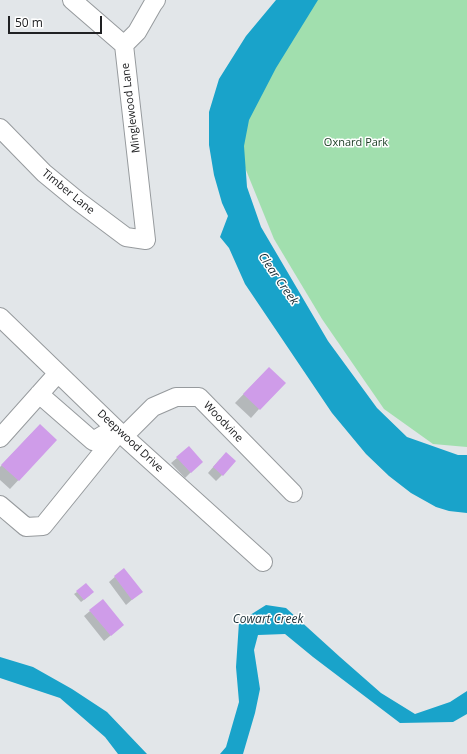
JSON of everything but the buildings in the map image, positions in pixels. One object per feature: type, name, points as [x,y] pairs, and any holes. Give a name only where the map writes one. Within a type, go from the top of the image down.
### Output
[{"type":"street","points":[[72,0],[124,45],[137,32],[156,0]]},
{"type":"street","name":"Minglewood Lane","points":[[124,45],[146,240]]},
{"type":"street","name":"Timber Lane","points":[[0,128],[44,173],[78,201],[126,237],[146,240]]},
{"type":"street","name":"Deepwood Drive","points":[[0,317],[58,373],[118,437],[263,562]]},
{"type":"street","points":[[0,438],[58,373]]},
{"type":"street","points":[[39,394],[93,442],[103,435],[118,437]]},
{"type":"street","name":"Woodvine","points":[[0,505],[26,527],[43,526],[118,437],[153,407],[176,397],[199,397],[293,493]]},
{"type":"green space","name":"Oxnard Park","points":[[316,0],[467,0],[467,447],[433,444],[384,409],[322,319],[274,239],[237,148],[256,91]]},
{"type":"water","name":"Clear Creek","points":[[276,0],[318,0],[276,68],[249,120],[244,146],[247,187],[261,227],[328,341],[377,408],[407,437],[458,455],[467,455],[467,513],[449,511],[436,507],[411,493],[389,476],[366,454],[332,413],[245,284],[229,248],[220,237],[228,216],[222,203],[214,175],[209,145],[209,112],[219,79],[246,36]]},
{"type":"water","name":"Cowart Creek","points":[[266,605],[286,608],[381,693],[415,714],[450,702],[467,691],[467,714],[453,722],[400,723],[285,634],[258,635],[254,650],[260,689],[255,713],[243,754],[220,754],[226,747],[239,702],[236,667],[239,622]]},
{"type":"water","points":[[0,657],[33,667],[72,689],[107,712],[147,754],[118,754],[105,737],[60,698],[0,678]]}]
